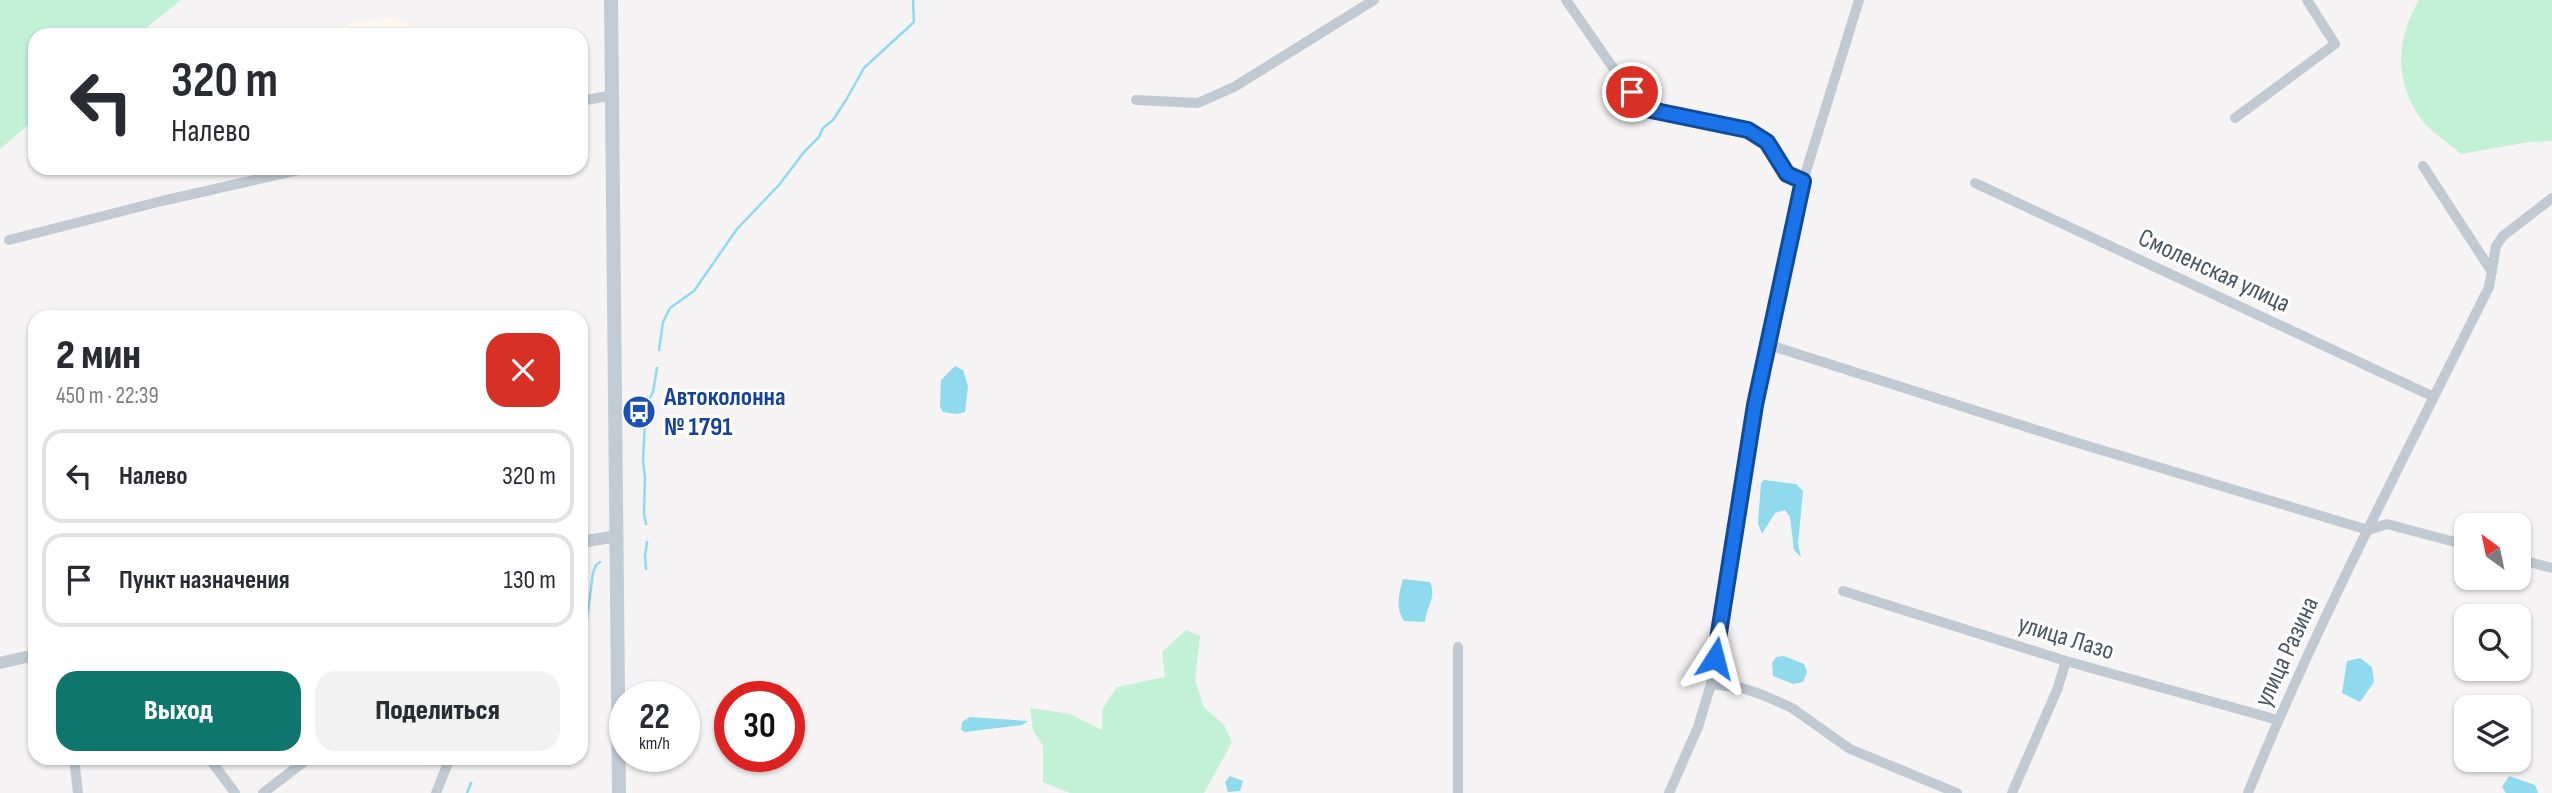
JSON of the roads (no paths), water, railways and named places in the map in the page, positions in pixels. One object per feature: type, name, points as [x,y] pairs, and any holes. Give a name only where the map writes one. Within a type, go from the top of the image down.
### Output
[{"type":"main road","points":[[611,0],[619,793]]},
{"type":"street","points":[[1136,100],[1198,103],[1234,87],[1374,0]]},
{"type":"street","points":[[1566,0],[1618,75],[1646,109],[1748,130],[1767,142],[1787,174],[1803,181]]},
{"type":"street","points":[[1669,793],[1698,727],[1711,684],[1766,344],[1803,181],[1859,0]]},
{"type":"street","points":[[2235,118],[2335,44],[2307,0]]},
{"type":"street","points":[[588,100],[613,95]]},
{"type":"street","points":[[2423,166],[2492,272]]},
{"type":"street","points":[[9,240],[276,175]]},
{"type":"street","name":"Смоленская улица","points":[[1975,183],[2434,397]]},
{"type":"street","name":"улица Разина","points":[[2248,793],[2278,720],[2368,530],[2488,287],[2496,246],[2503,236],[2552,198]]},
{"type":"street","points":[[1766,344],[2068,440],[2368,530],[2386,524],[2454,542]]},
{"type":"street","points":[[588,541],[617,536]]},
{"type":"street","points":[[2531,562],[2552,568]]},
{"type":"street","name":"улица Лазо","points":[[1843,591],[2066,661],[2278,720]]},
{"type":"street","points":[[1458,647],[1458,793]]},
{"type":"street","points":[[0,663],[28,657]]},
{"type":"street","points":[[2012,793],[2057,691],[2066,661]]},
{"type":"street","points":[[1711,684],[1742,688],[1763,695],[1792,708],[1850,749],[1956,793]]},
{"type":"street","points":[[75,765],[78,793]]},
{"type":"street","points":[[214,765],[234,793]]},
{"type":"street","points":[[263,793],[300,765]]},
{"type":"street","points":[[436,793],[444,765]]},
{"type":"water","points":[[955,366],[963,370],[968,386],[965,412],[957,414],[943,412],[940,407],[941,380]]},
{"type":"water","points":[[1764,480],[1796,484],[1803,491],[1798,544],[1801,557],[1794,550],[1790,517],[1785,510],[1775,513],[1762,534],[1758,523],[1761,483]]},
{"type":"water","points":[[1403,579],[1430,582],[1432,598],[1425,622],[1404,621],[1401,616],[1399,601]]},
{"type":"water","points":[[1784,656],[1804,664],[1807,672],[1803,682],[1793,684],[1773,676],[1772,663],[1776,657]]},
{"type":"water","points":[[2360,658],[2372,667],[2374,682],[2360,702],[2342,693],[2347,661]]},
{"type":"water","points":[[970,717],[1028,721],[1022,725],[965,732],[961,730],[962,722]]},
{"type":"water","points":[[1230,776],[1243,781],[1240,791],[1228,792],[1225,782]]},
{"type":"water","points":[[2509,776],[2535,785],[2538,793],[2506,793],[2502,787]]},
{"type":"waterway","points":[[659,350],[663,322],[670,308],[694,291],[737,229],[779,185],[819,137],[823,128],[833,120],[864,68],[914,22],[913,0]]},
{"type":"waterway","points":[[646,524],[643,460],[646,405],[653,392],[657,368]]},
{"type":"waterway","points":[[646,569],[647,542]]},
{"type":"waterway","points":[[588,611],[593,573],[600,562]]},
{"type":"waterway","points":[[467,793],[471,783]]},
{"type":"place","name":"Автоколонна № 1791","points":[[639,412]]}]
